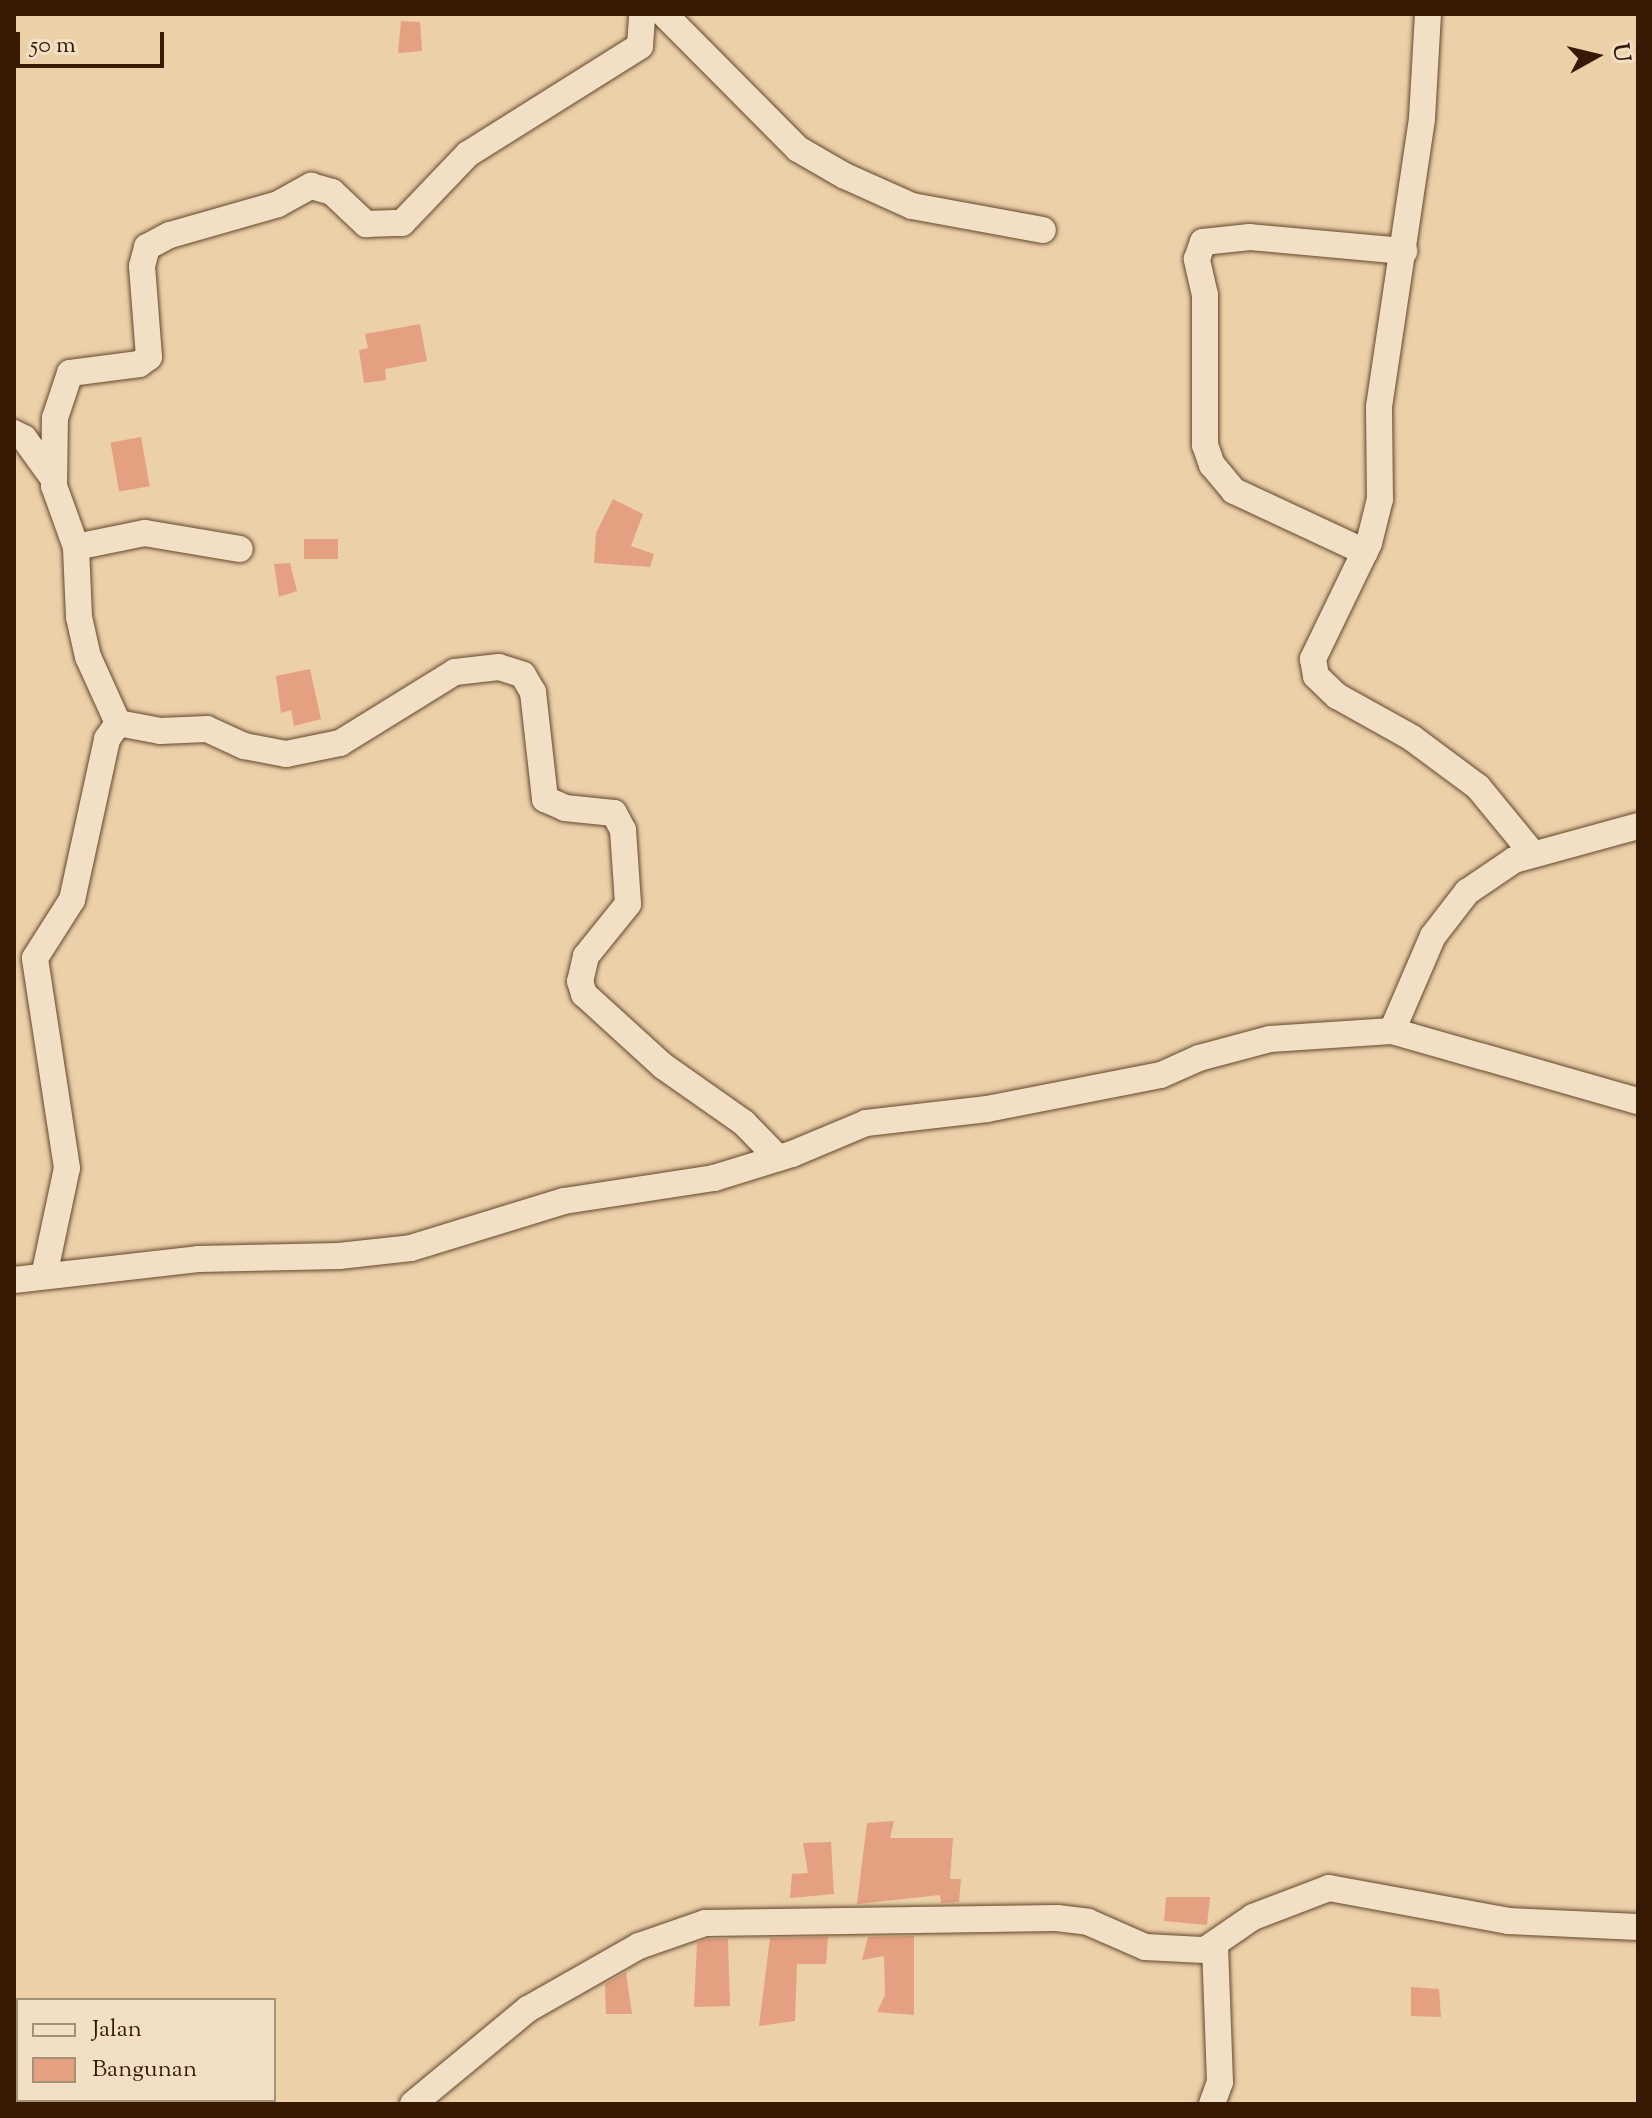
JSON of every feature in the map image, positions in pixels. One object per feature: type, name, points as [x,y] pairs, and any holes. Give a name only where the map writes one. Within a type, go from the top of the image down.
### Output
[{"type":"street","points":[[53,478],[55,418],[65,378],[78,371],[139,364],[149,357],[142,266],[147,247],[156,239],[278,204],[311,186],[332,192],[366,224],[402,223],[480,144],[640,46],[642,14]]},
{"type":"street","points":[[664,14],[798,149],[845,176],[912,206],[1043,230]]},
{"type":"street","points":[[1428,14],[1422,119],[1379,408],[1380,499],[1365,552],[1316,652],[1316,676],[1337,696],[1412,738],[1478,787],[1533,854]]},
{"type":"street","points":[[1365,552],[1234,491],[1212,465],[1205,445],[1205,295],[1197,259],[1203,242],[1250,237],[1404,251]]},
{"type":"street","points":[[14,433],[24,438],[53,478],[76,547],[79,617],[88,657],[118,723]]},
{"type":"street","points":[[76,547],[145,533],[240,549]]},
{"type":"street","points":[[118,723],[160,731],[207,729],[244,746],[286,754],[340,743],[455,672],[499,667],[523,675],[533,692],[545,799],[565,808],[614,813],[623,830],[628,904],[586,956],[580,981],[584,994],[663,1066],[744,1123],[778,1158]]},
{"type":"street","points":[[44,1276],[67,1168],[35,958],[72,900],[107,739],[118,723]]},
{"type":"street","points":[[1392,1031],[1433,936],[1467,892],[1514,860],[1638,826]]},
{"type":"street","points":[[14,1280],[198,1259],[339,1256],[411,1248],[564,1201],[714,1178],[778,1158],[866,1123],[987,1109],[1161,1075],[1199,1058],[1270,1039],[1392,1031],[1638,1101]]},
{"type":"street","points":[[413,2104],[528,2009],[639,1946],[705,1923],[1057,1918],[1088,1922],[1145,1947],[1176,1951],[1215,1945],[1253,1917],[1329,1888],[1508,1921],[1638,1927]]},
{"type":"street","points":[[1212,2104],[1220,2082],[1215,1945]]},
{"type":"building","points":[[401,21],[420,22],[422,51],[398,53]]},
{"type":"building","points":[[420,324],[427,361],[385,369],[386,380],[364,383],[359,350],[368,348],[365,334]]},
{"type":"building","points":[[141,437],[150,486],[119,492],[110,442]]},
{"type":"building","points":[[613,499],[643,514],[631,546],[654,554],[650,567],[594,563],[596,533]]},
{"type":"building","points":[[304,539],[338,539],[338,559],[304,559]]},
{"type":"building","points":[[290,563],[297,591],[279,597],[274,564]]},
{"type":"building","points":[[310,669],[321,719],[294,726],[291,710],[281,713],[276,676]]},
{"type":"building","points":[[894,1821],[890,1838],[953,1838],[950,1879],[961,1879],[959,1902],[941,1903],[940,1895],[857,1904],[867,1823]]},
{"type":"building","points":[[831,1842],[834,1894],[790,1898],[792,1874],[808,1873],[803,1843]]},
{"type":"building","points":[[1166,1897],[1210,1897],[1207,1925],[1164,1921]]},
{"type":"building","points":[[914,1936],[914,2015],[877,2012],[885,1995],[884,1956],[862,1960],[868,1937]]},
{"type":"building","points":[[828,1937],[826,1964],[797,1964],[795,2021],[759,2026],[770,1938]]},
{"type":"building","points":[[708,1939],[728,1939],[730,2006],[694,2007],[697,1943]]},
{"type":"building","points":[[626,1972],[632,2014],[606,2014],[605,1984]]},
{"type":"building","points":[[1411,1987],[1439,1989],[1441,2017],[1411,2016]]}]
